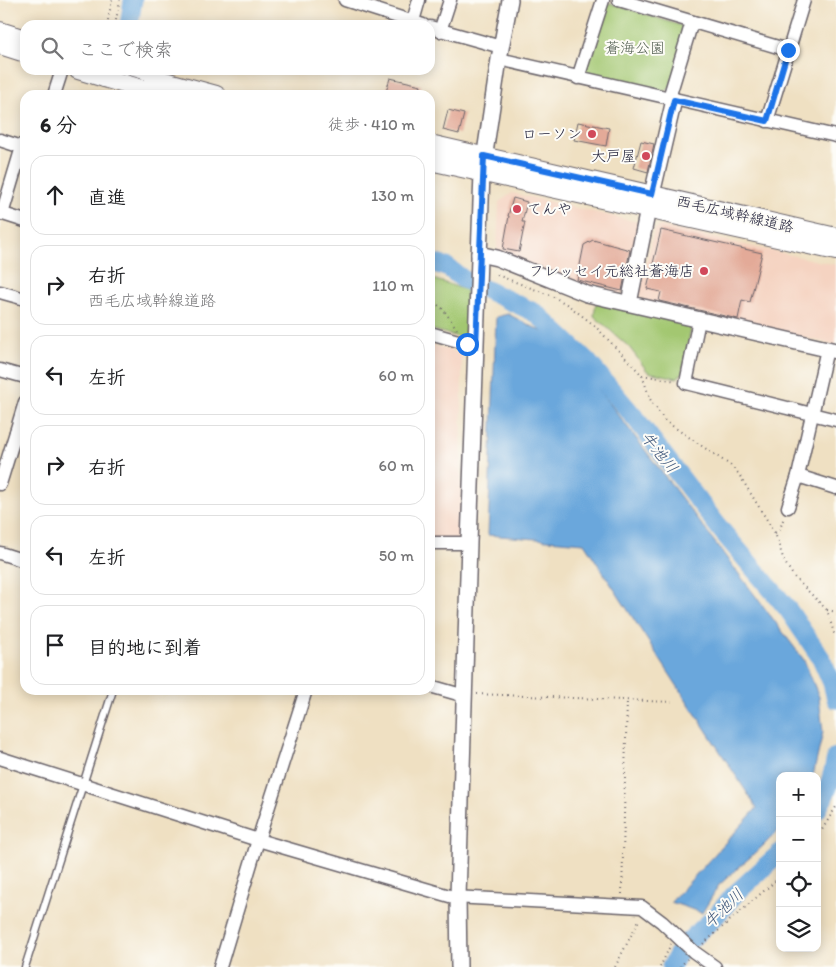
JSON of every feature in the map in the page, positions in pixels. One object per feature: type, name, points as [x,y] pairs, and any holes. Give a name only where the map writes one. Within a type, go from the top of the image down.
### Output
[{"type":"main road","points":[[0,31],[20,37]]},
{"type":"main road","points":[[0,45],[20,51]]},
{"type":"main road","points":[[94,75],[188,90]]},
{"type":"main road","points":[[132,75],[156,90]]},
{"type":"main road","name":"西毛広域幹線道路","points":[[435,146],[483,164],[650,202],[836,251]]},
{"type":"main road","name":"西毛広域幹線道路","points":[[435,161],[483,164]]},
{"type":"main road","name":"西毛広域幹線道路","points":[[650,202],[836,237]]},
{"type":"street","points":[[345,0],[408,20]]},
{"type":"street","points":[[418,20],[419,0]]},
{"type":"street","points":[[450,0],[435,29],[500,53],[578,78],[836,136]]},
{"type":"street","points":[[460,967],[458,897],[483,164],[510,0]]},
{"type":"street","points":[[578,78],[603,0]]},
{"type":"street","points":[[619,0],[788,50]]},
{"type":"street","points":[[767,121],[804,0]]},
{"type":"street","points":[[629,303],[672,99],[692,22]]},
{"type":"street","points":[[56,90],[60,75]]},
{"type":"street","points":[[0,140],[20,146]]},
{"type":"street","points":[[20,156],[1,213],[20,219]]},
{"type":"street","points":[[479,254],[497,258],[577,291],[832,350],[788,507]]},
{"type":"street","points":[[0,292],[20,298]]},
{"type":"street","points":[[699,320],[686,383],[836,420]]},
{"type":"street","points":[[435,334],[476,346]]},
{"type":"street","points":[[0,370],[20,376]]},
{"type":"street","points":[[0,484],[20,436]]},
{"type":"street","points":[[798,476],[836,488]]},
{"type":"street","points":[[435,543],[469,543]]},
{"type":"street","points":[[0,553],[20,559]]},
{"type":"street","points":[[435,687],[465,694]]},
{"type":"street","points":[[220,967],[304,695]]},
{"type":"street","points":[[0,758],[84,783],[258,840],[454,897],[645,908],[692,950],[716,967]]},
{"type":"lane","points":[[25,967],[111,695]]},
{"type":"path","points":[[108,20],[112,0]]},
{"type":"path","points":[[116,20],[120,0]]},
{"type":"path","points":[[497,275],[552,296],[568,305],[605,335],[642,375],[650,398],[660,414],[674,427],[730,465],[738,473],[775,534],[784,561],[794,577],[827,610],[836,636]]},
{"type":"path","points":[[435,303],[443,309],[458,330],[456,341]]},
{"type":"path","points":[[642,375],[686,383]]},
{"type":"path","points":[[775,534],[780,529],[788,507]]},
{"type":"path","points":[[827,610],[836,612]]},
{"type":"path","points":[[465,694],[672,702]]},
{"type":"path","points":[[622,906],[627,699]]},
{"type":"path","points":[[821,831],[836,807]]},
{"type":"path","points":[[680,967],[692,950],[776,880]]},
{"type":"path","points":[[615,967],[645,908]]},
{"type":"path","points":[[660,967],[677,937]]},
{"type":"shaded area","points":[[512,193],[637,222],[640,228],[626,292],[621,295],[580,285],[499,253],[497,249],[499,202]]},
{"type":"shaded area","points":[[660,226],[836,265],[836,345],[642,301],[639,294],[654,230]]},
{"type":"shaded area","points":[[435,346],[462,354],[461,541],[435,540]]},
{"type":"green space","name":"蒼海公園","points":[[609,3],[683,26],[686,32],[670,88],[664,92],[589,74],[585,69],[605,5]]},
{"type":"green space","points":[[435,280],[466,290],[465,339],[435,330]]},
{"type":"green space","points":[[596,303],[687,324],[691,329],[682,374],[677,378],[648,372],[629,347],[594,316]]},
{"type":"water","points":[[508,314],[547,334],[583,368],[804,660],[819,697],[823,732],[814,772],[776,772],[776,833],[719,885],[702,913],[671,902],[757,808],[584,543],[488,535],[496,317]]},
{"type":"building","points":[[390,78],[421,85],[420,90],[387,90]]},
{"type":"building","points":[[448,110],[464,114],[459,134],[443,130]]},
{"type":"building","name":"ローソン","points":[[578,122],[609,128],[606,146],[574,140]]},
{"type":"building","name":"大戸屋","points":[[641,141],[654,144],[648,172],[634,168]]},
{"type":"building","points":[[513,198],[527,202],[522,222],[525,222],[519,252],[503,249]]},
{"type":"building","name":"フレッセイ元総社蒼海店","points":[[661,230],[762,253],[750,302],[742,300],[738,319],[659,301],[661,292],[647,289]]},
{"type":"building","points":[[593,240],[630,250],[622,291],[577,280],[584,245]]},
{"type":"waterway","name":"牛池川","points":[[130,20],[133,0]]},
{"type":"waterway","name":"牛池川","points":[[435,263],[447,267],[463,279],[536,313],[587,361],[636,419],[721,530],[787,608],[821,658],[832,683],[836,699]]},
{"type":"waterway","name":"牛池川","points":[[821,803],[829,784],[836,757]]},
{"type":"waterway","name":"牛池川","points":[[671,967],[682,947],[776,857]]},
{"type":"place","name":"ローソン","points":[[592,134]]},
{"type":"place","name":"大戸屋","points":[[646,156]]},
{"type":"place","name":"てんや","points":[[517,209]]},
{"type":"place","name":"フレッセイ元総社蒼海店","points":[[704,271]]},
{"type":"route","points":[[467,344],[476,346],[484,156],[652,194],[674,100],[767,121],[788,50]]}]
